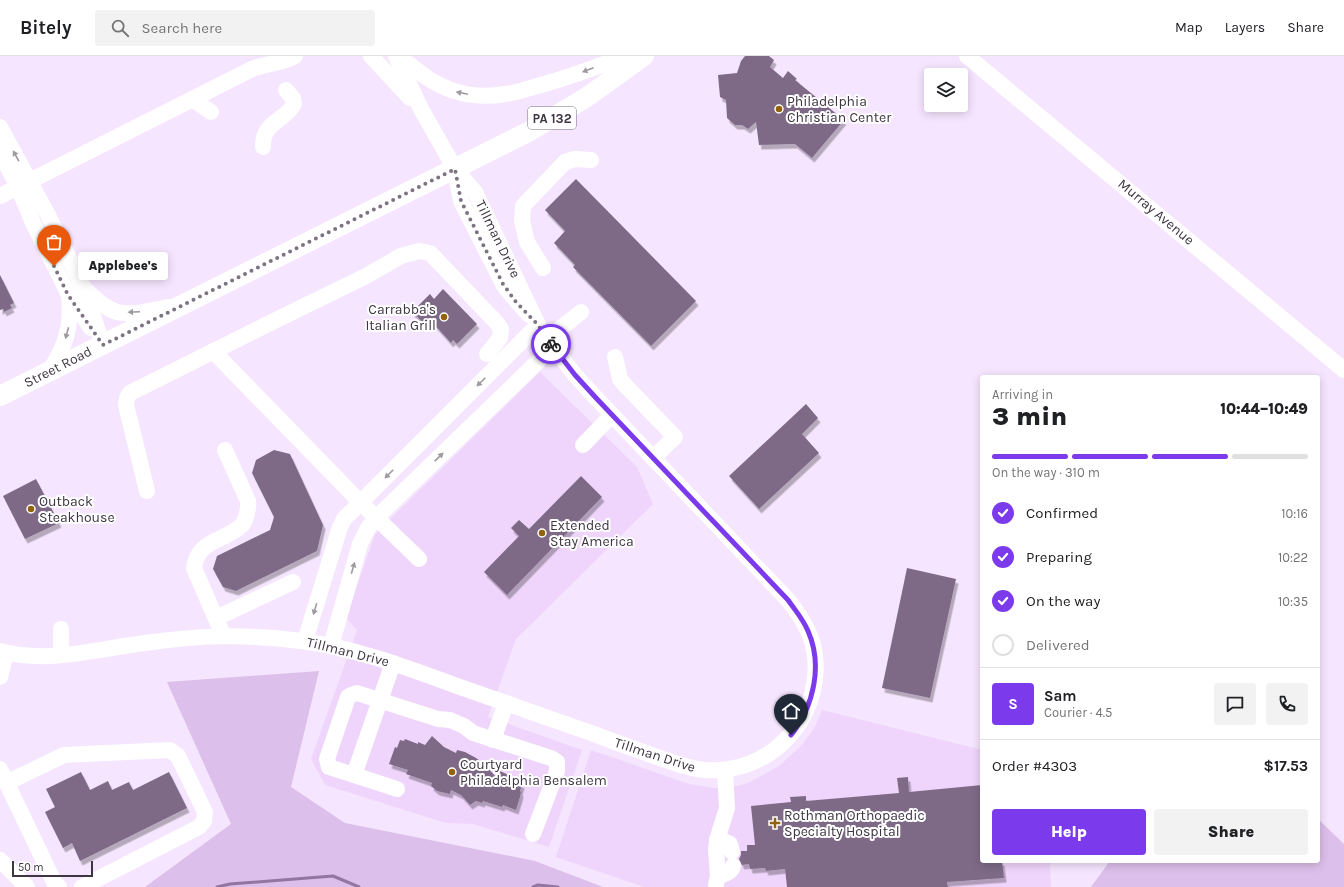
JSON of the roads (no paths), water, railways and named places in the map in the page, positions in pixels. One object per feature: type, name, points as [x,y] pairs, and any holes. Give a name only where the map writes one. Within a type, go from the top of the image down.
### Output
[{"type":"main road","name":"Street Road","points":[[0,396],[530,131],[564,112],[644,56]]},
{"type":"street","points":[[0,196],[252,69],[262,65],[278,63],[295,56]]},
{"type":"street","points":[[371,56],[421,109]]},
{"type":"street","points":[[396,56],[421,109]]},
{"type":"street","points":[[400,56],[424,77],[450,90],[488,96],[506,94],[539,86],[578,74],[625,56]]},
{"type":"street","name":"Murray Avenue","points":[[966,56],[1344,370]]},
{"type":"street","points":[[263,147],[263,139],[268,128],[290,111],[294,104],[293,98],[286,90]]},
{"type":"street","points":[[192,99],[211,112]]},
{"type":"street","name":"Tillman Drive","points":[[2,651],[31,657],[61,655],[168,640],[223,635],[270,637],[305,641],[364,654],[393,663],[683,766],[706,770],[724,771],[748,765],[778,747],[796,728],[809,706],[815,672],[815,656],[813,647],[808,630],[799,614],[788,600],[575,375],[538,325],[516,302],[503,284],[461,201],[455,169],[421,109]]},
{"type":"street","points":[[0,127],[24,184],[23,213],[68,295],[103,345]]},
{"type":"street","points":[[0,152],[48,215],[83,286],[103,345]]},
{"type":"street","points":[[543,268],[527,242],[522,221],[523,206],[564,162],[576,159],[591,160]]},
{"type":"street","points":[[147,491],[126,405],[127,398],[130,393],[366,276],[401,256],[419,251],[430,253],[496,322],[501,329],[500,338],[493,360]]},
{"type":"street","points":[[83,286],[96,299],[117,312],[142,312],[186,303]]},
{"type":"street","points":[[49,372],[57,358],[67,333],[70,311],[68,295]]},
{"type":"street","points":[[331,646],[363,536],[368,528],[376,518],[516,382],[550,343],[580,312]]},
{"type":"street","points":[[305,641],[340,527],[344,519],[493,360],[538,325]]},
{"type":"street","points":[[213,352],[360,502],[419,559]]},
{"type":"street","points":[[615,357],[620,379],[675,437],[653,458]]},
{"type":"street","points":[[493,360],[516,382]]},
{"type":"street","points":[[583,445],[612,415]]},
{"type":"street","points":[[223,635],[195,574],[194,562],[204,546],[242,524],[245,520],[249,505],[225,450]]},
{"type":"street","points":[[216,618],[293,582]]},
{"type":"street","points":[[322,585],[346,591]]},
{"type":"street","points":[[61,629],[61,655]]},
{"type":"street","points":[[0,677],[2,651]]},
{"type":"street","points":[[354,775],[393,663]]},
{"type":"street","points":[[397,789],[329,767],[327,760],[348,697],[351,695],[357,693],[438,720],[458,722],[473,733],[551,758],[557,762],[558,771],[533,834]]},
{"type":"street","points":[[493,740],[506,703]]},
{"type":"street","points":[[59,887],[55,884],[3,776],[64,755],[170,750],[178,756],[205,812],[204,821],[199,827],[82,887]]},
{"type":"street","points":[[717,840],[730,844],[733,859],[732,870],[717,880],[717,840],[727,808],[724,771]]},
{"type":"street","points":[[0,860],[27,887]]},
{"type":"waterway","points":[[217,887],[230,884],[333,876],[359,887]]},
{"type":"waterway","points":[[533,887],[538,885],[558,887]]},
{"type":"place","name":"Philadelphia Christian Center","points":[[779,109]]},
{"type":"place","name":"Applebee's","points":[[54,266]]},
{"type":"place","name":"Carrabba's Italian Grill","points":[[444,317]]},
{"type":"place","name":"Outback Steakhouse","points":[[31,509]]},
{"type":"place","name":"Extended Stay America","points":[[542,533]]},
{"type":"place","name":"Courtyard Philadelphia Bensalem","points":[[452,772]]},
{"type":"place","name":"Rothman Orthopaedic Specialty Hospital","points":[[775,823]]}]
